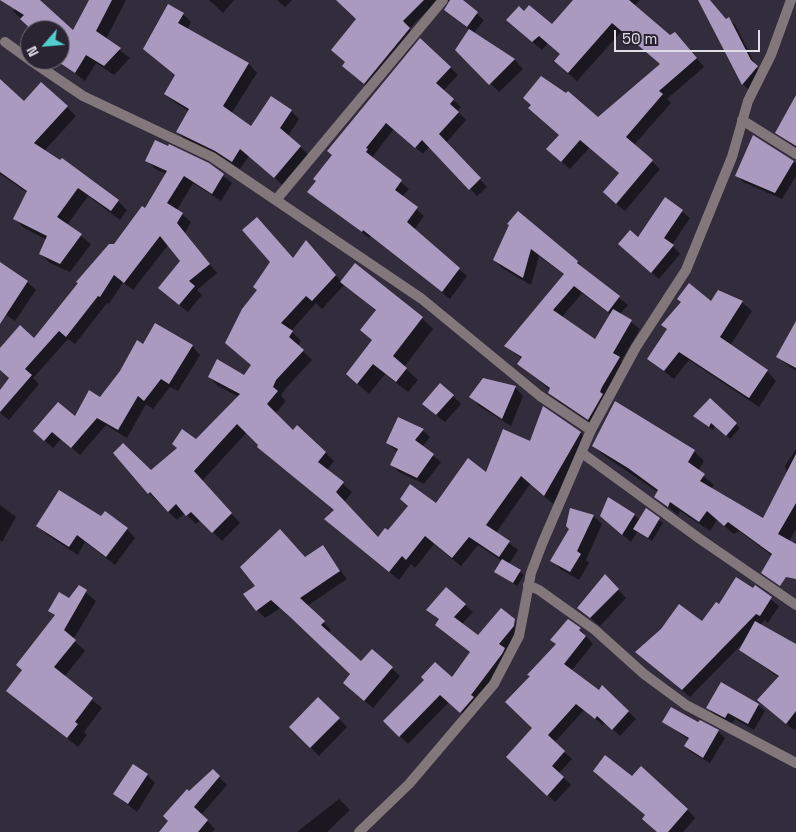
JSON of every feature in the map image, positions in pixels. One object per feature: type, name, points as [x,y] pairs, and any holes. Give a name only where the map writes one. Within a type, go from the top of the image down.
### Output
[{"type":"street","points":[[276,200],[443,0]]},
{"type":"street","points":[[359,832],[409,784],[494,684],[519,636],[528,585],[542,544],[591,430],[636,347],[686,270],[732,157],[748,101],[771,55],[791,0]]},
{"type":"street","points":[[5,42],[20,53]]},
{"type":"street","points":[[45,70],[83,96],[212,157],[422,299],[540,396],[591,430]]},
{"type":"street","points":[[742,120],[796,154]]},
{"type":"street","points":[[582,453],[700,540],[796,605]]},
{"type":"street","points":[[528,585],[539,590],[596,630],[644,674],[686,705],[796,763]]},
{"type":"building","points":[[0,0],[40,0],[62,20],[21,20],[24,15]]},
{"type":"building","points":[[89,0],[112,0],[96,31],[121,48],[104,66],[86,55],[75,73],[70,70],[70,27],[73,30]]},
{"type":"building","points":[[336,0],[424,0],[403,21],[410,28],[364,84],[342,66],[345,62],[331,50],[356,19]]},
{"type":"building","points":[[450,0],[463,0],[478,12],[467,27],[444,10]]},
{"type":"building","points":[[573,0],[629,0],[670,35],[675,32],[697,58],[659,91],[663,94],[626,137],[653,160],[616,204],[603,192],[619,173],[580,140],[561,162],[546,149],[559,135],[528,108],[531,105],[523,98],[541,76],[566,93],[568,91],[598,117],[660,64],[612,23],[568,73],[554,61],[560,54],[539,36],[532,42],[506,20],[519,6],[524,11],[529,5],[552,24]]},
{"type":"building","points":[[698,0],[710,0],[726,19],[729,17],[751,60],[758,66],[742,85]]},
{"type":"building","points":[[168,4],[184,13],[178,23],[249,63],[223,106],[251,126],[271,96],[292,110],[280,128],[301,146],[274,178],[240,149],[232,162],[215,151],[176,132],[189,109],[164,94],[175,75],[143,49]]},
{"type":"building","points":[[469,29],[515,59],[489,85],[455,50]]},
{"type":"building","points":[[420,38],[451,67],[436,83],[454,99],[450,104],[459,112],[439,134],[481,178],[469,190],[422,140],[415,148],[386,123],[366,148],[368,149],[366,152],[402,180],[395,190],[418,207],[407,222],[460,268],[442,292],[363,230],[362,232],[307,192],[316,181],[313,179],[332,155],[327,151]]},
{"type":"building","points":[[0,79],[24,101],[41,82],[68,106],[34,143],[60,160],[62,158],[119,200],[111,211],[78,188],[57,217],[82,234],[60,264],[39,254],[47,236],[13,219],[27,191],[0,172]]},
{"type":"building","points":[[796,95],[796,146],[775,133]]},
{"type":"building","points":[[753,135],[794,161],[775,193],[735,176]]},
{"type":"building","points":[[155,140],[168,146],[169,144],[209,163],[224,174],[212,194],[184,176],[167,203],[183,213],[177,223],[210,264],[189,281],[195,286],[179,305],[158,288],[180,261],[160,236],[124,283],[114,275],[100,297],[98,296],[66,337],[59,331],[25,369],[32,375],[0,412],[0,390],[9,378],[0,370],[0,348],[20,325],[34,338],[78,283],[76,282],[109,244],[114,244],[142,206],[145,208],[167,171],[145,161]]},
{"type":"building","points":[[665,197],[683,210],[664,238],[674,245],[651,273],[618,244],[630,230],[638,237]]},
{"type":"building","points":[[518,211],[578,261],[577,263],[620,296],[608,312],[574,286],[553,310],[595,339],[613,309],[632,320],[613,353],[620,357],[602,387],[600,392],[603,394],[588,420],[548,393],[550,388],[517,364],[522,357],[504,346],[564,274],[531,249],[523,278],[493,260],[509,225],[507,224]]},
{"type":"building","points":[[257,217],[293,258],[306,240],[336,275],[312,301],[306,296],[281,323],[293,331],[289,337],[304,350],[276,380],[273,387],[278,391],[267,404],[293,430],[297,425],[326,452],[318,462],[344,482],[336,492],[378,537],[385,528],[388,530],[408,506],[400,499],[410,484],[436,503],[468,458],[486,472],[503,429],[530,441],[543,406],[581,432],[544,496],[521,476],[486,525],[510,541],[499,557],[469,537],[452,558],[425,536],[406,560],[402,556],[389,572],[324,519],[334,510],[257,447],[258,445],[237,424],[194,471],[232,513],[212,533],[191,512],[186,516],[176,504],[168,512],[150,492],[148,494],[113,453],[123,443],[151,470],[177,448],[172,444],[182,429],[196,439],[240,394],[208,377],[217,359],[244,375],[251,365],[225,343],[242,309],[257,290],[253,287],[270,262],[242,230]]},
{"type":"building","points":[[0,262],[28,281],[0,324]]},
{"type":"building","points":[[355,263],[423,317],[393,356],[407,368],[396,382],[373,364],[357,384],[346,374],[372,340],[360,330],[376,310],[340,282]]},
{"type":"building","points":[[689,283],[711,301],[718,290],[743,301],[720,337],[768,370],[749,398],[679,352],[664,371],[647,359],[667,329],[661,325],[681,302],[677,299]]},
{"type":"building","points":[[796,321],[796,368],[776,357]]},
{"type":"building","points":[[155,323],[193,345],[169,384],[161,379],[144,401],[138,396],[118,430],[97,418],[71,448],[52,432],[44,441],[33,431],[58,402],[75,416],[89,390],[100,397],[120,371],[137,340],[143,344]]},
{"type":"building","points":[[483,378],[516,386],[502,419],[469,397]]},
{"type":"building","points":[[440,383],[454,395],[436,415],[422,404]]},
{"type":"building","points":[[710,398],[737,423],[726,436],[711,423],[709,427],[693,416]]},
{"type":"building","points":[[615,401],[695,450],[688,462],[705,474],[700,481],[763,518],[796,454],[796,503],[778,534],[796,544],[796,579],[786,577],[780,586],[761,573],[772,554],[728,522],[724,526],[707,511],[699,522],[670,502],[668,507],[654,497],[658,490],[628,468],[592,446]]},
{"type":"building","points":[[398,417],[424,429],[415,440],[434,454],[417,478],[390,465],[398,449],[386,443]]},
{"type":"building","points":[[59,490],[101,516],[105,511],[128,528],[106,557],[77,535],[69,547],[36,526]]},
{"type":"building","points":[[608,497],[635,514],[622,535],[600,516]]},
{"type":"building","points":[[570,508],[594,515],[577,551],[581,554],[570,572],[550,561],[569,529],[566,526]]},
{"type":"building","points":[[646,508],[660,518],[648,538],[633,529]]},
{"type":"building","points":[[280,529],[305,557],[323,545],[340,571],[300,598],[325,621],[321,625],[361,661],[372,649],[393,667],[364,701],[343,683],[350,674],[271,600],[256,611],[243,594],[255,586],[240,567]]},
{"type":"building","points":[[502,559],[521,570],[513,583],[494,572]]},
{"type":"building","points":[[605,574],[619,589],[590,618],[577,608]]},
{"type":"building","points":[[736,577],[753,588],[755,585],[772,597],[760,616],[756,614],[682,690],[635,652],[661,629],[679,604],[702,621],[716,602],[719,604]]},
{"type":"building","points":[[79,585],[87,590],[64,630],[76,640],[54,667],[93,698],[75,722],[78,724],[67,738],[6,691],[22,670],[16,665],[55,615],[48,611],[59,592],[69,598]]},
{"type":"building","points":[[446,587],[466,604],[454,617],[478,635],[501,608],[515,619],[514,626],[499,644],[505,648],[502,654],[471,695],[474,697],[460,713],[440,695],[399,737],[383,721],[424,680],[421,677],[435,662],[452,677],[470,652],[435,625],[439,619],[426,610]]},
{"type":"building","points":[[568,619],[581,628],[579,630],[586,636],[564,664],[599,690],[602,685],[629,711],[612,730],[597,716],[595,719],[576,704],[548,735],[565,751],[552,766],[564,777],[547,796],[506,757],[532,728],[505,702],[530,676],[527,675],[556,644],[550,640]]},
{"type":"building","points":[[755,621],[796,644],[796,711],[786,724],[757,700],[779,676],[739,650]]},
{"type":"building","points":[[721,682],[759,704],[748,724],[728,713],[725,718],[706,708]]},
{"type":"building","points":[[318,697],[340,718],[310,748],[289,727]]},
{"type":"building","points":[[671,707],[698,722],[700,720],[719,730],[703,758],[684,746],[689,738],[662,722]]},
{"type":"building","points":[[605,755],[632,776],[641,766],[688,809],[668,832],[657,832],[642,819],[645,815],[593,771]]},
{"type":"building","points":[[133,764],[148,774],[128,804],[113,794]]},
{"type":"building","points":[[213,769],[220,776],[194,807],[208,820],[198,832],[159,832],[168,821],[163,816],[187,789],[189,791]]}]
